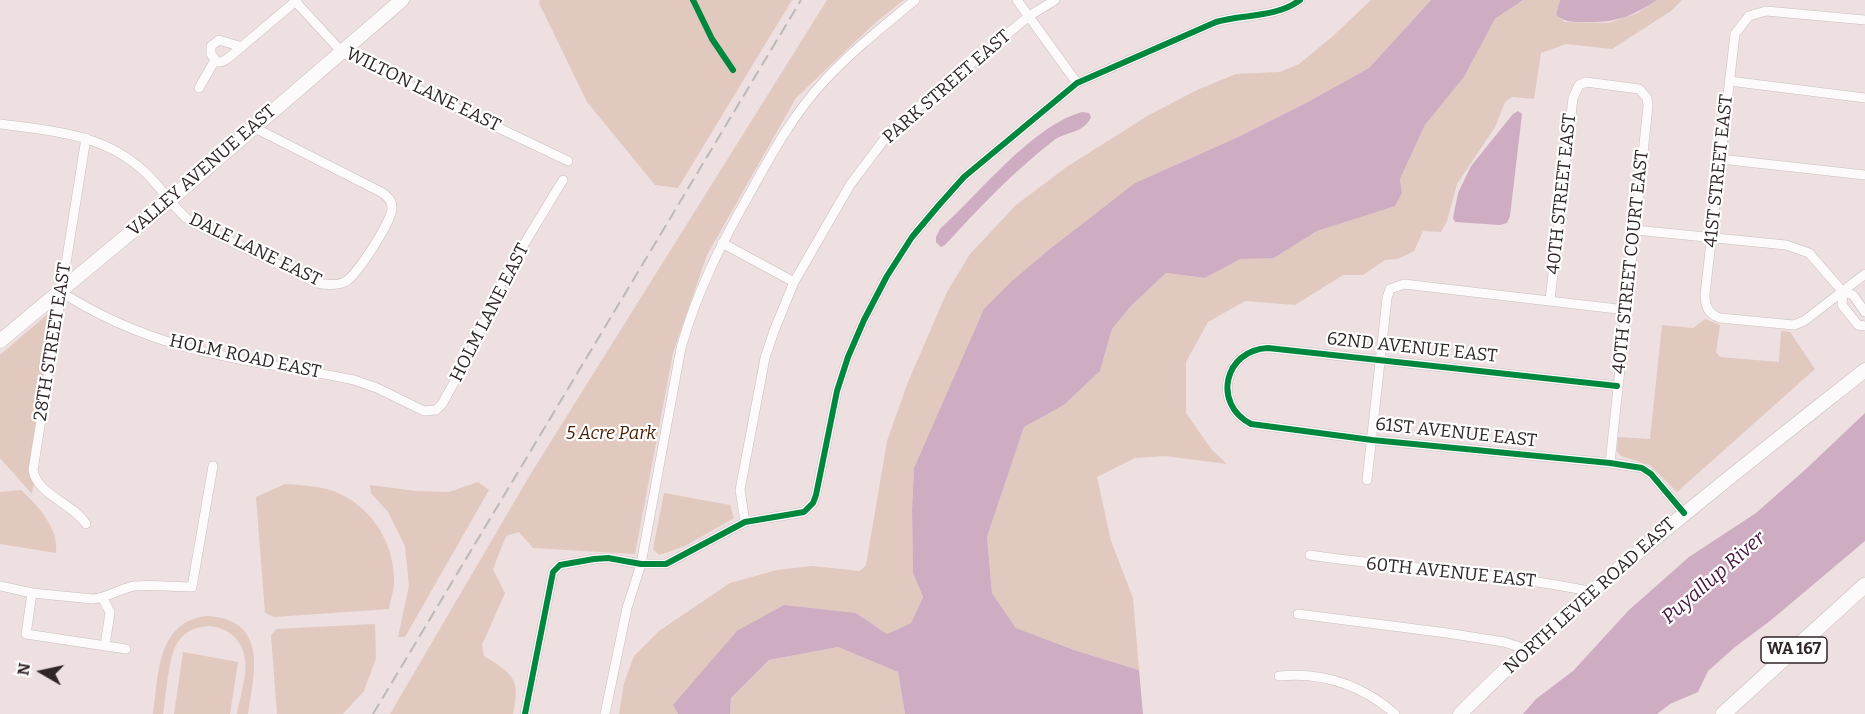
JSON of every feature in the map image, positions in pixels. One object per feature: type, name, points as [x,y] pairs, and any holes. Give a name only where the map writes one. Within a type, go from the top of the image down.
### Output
[{"type":"main road","name":"WA 167","points":[[1723,714],[1865,585]]},
{"type":"street","name":"WILTON LANE EAST","points":[[295,0],[342,51],[366,65],[568,160]]},
{"type":"street","points":[[242,47],[224,40],[217,40],[210,50],[215,60],[224,61],[242,47],[295,0]]},
{"type":"street","name":"VALLEY AVENUE EAST","points":[[0,341],[171,199],[402,0]]},
{"type":"street","points":[[605,714],[627,608],[640,564],[681,348],[690,316],[705,279],[722,243],[780,139],[802,107],[854,51],[915,0]]},
{"type":"street","points":[[1017,0],[1077,83]]},
{"type":"street","name":"PARK STREET EAST","points":[[745,522],[740,490],[765,358],[795,282],[850,185],[886,137],[913,112],[1029,16],[1055,0]]},
{"type":"street","points":[[525,714],[553,572],[556,567],[567,562],[608,558],[640,564],[666,564],[745,522],[804,512],[809,508],[816,495],[837,391],[848,357],[864,320],[887,276],[912,237],[964,177],[1077,83],[1216,22],[1268,14],[1286,9],[1300,0]]},
{"type":"street","name":"41ST STREET EAST","points":[[1843,292],[1804,321],[1794,325],[1725,319],[1711,314],[1705,299],[1733,40],[1738,28],[1749,16],[1766,11],[1865,20]]},
{"type":"street","points":[[199,88],[215,60]]},
{"type":"street","points":[[1729,81],[1865,98]]},
{"type":"street","name":"40TH STREET COURT EAST","points":[[1576,89],[1586,82],[1635,87],[1643,91],[1648,106],[1610,463]]},
{"type":"street","name":"40TH STREET EAST","points":[[1550,300],[1573,98],[1576,89]]},
{"type":"street","points":[[0,124],[86,138],[113,148],[130,159],[171,199]]},
{"type":"street","name":"DALE LANE EAST","points":[[171,199],[178,212],[191,222],[314,281],[333,285],[349,279],[390,217],[391,201],[381,192],[253,127]]},
{"type":"street","name":"28TH STREET EAST","points":[[86,138],[33,472],[44,489],[73,509],[86,524]]},
{"type":"street","points":[[1720,159],[1865,175]]},
{"type":"street","name":"HOLM LANE EAST","points":[[432,411],[442,404],[457,379],[480,334],[504,277],[563,180]]},
{"type":"street","points":[[1635,230],[1786,245],[1804,250],[1814,257],[1843,292],[1852,295],[1865,312]]},
{"type":"street","points":[[722,243],[795,282]]},
{"type":"street","points":[[1865,274],[1843,292],[1842,305],[1858,325],[1865,326]]},
{"type":"street","points":[[1367,480],[1387,298],[1390,289],[1394,286],[1404,285],[1550,300],[1626,310]]},
{"type":"street","name":"HOLM ROAD EAST","points":[[60,291],[85,306],[161,339],[199,350],[354,380],[378,388],[424,411],[432,411]]},
{"type":"street","name":"62ND AVENUE EAST","points":[[1227,389],[1231,372],[1239,359],[1259,349],[1617,386]]},
{"type":"street","name":"NORTH LEVEE ROAD EAST","points":[[1460,714],[1528,650],[1684,513],[1865,370]]},
{"type":"street","name":"61ST AVENUE EAST","points":[[1227,389],[1234,411],[1244,421],[1251,424],[1372,440],[1642,468],[1651,474],[1684,513]]},
{"type":"street","points":[[0,586],[32,593],[93,600],[103,599],[118,591],[138,586],[192,587],[203,490],[213,466]]},
{"type":"street","name":"60TH AVENUE EAST","points":[[1310,555],[1366,564],[1525,581],[1593,592]]},
{"type":"street","points":[[32,593],[26,634],[126,649]]},
{"type":"street","points":[[103,599],[110,612],[105,646]]},
{"type":"street","points":[[1298,614],[1447,633],[1504,642],[1528,650]]},
{"type":"street","points":[[1279,676],[1309,675],[1359,688],[1395,714]]},
{"type":"green space","points":[[540,0],[792,0],[678,188],[655,185],[587,102],[539,3]]},
{"type":"green space","name":"5 Acre Park","points":[[827,0],[904,0],[876,22],[796,98],[707,255],[673,353],[635,554],[533,548],[519,532],[506,536],[493,569],[505,593],[482,645],[484,656],[508,673],[515,685],[513,714],[390,714],[530,475]]},
{"type":"green space","points":[[1371,0],[1431,0],[1369,68],[1238,137],[1135,183],[956,376],[914,468],[913,573],[923,597],[911,623],[887,634],[856,613],[673,705],[678,714],[619,714],[624,683],[634,656],[659,631],[730,583],[777,570],[812,566],[860,571],[866,565],[887,441],[908,382],[947,292],[970,254],[1016,205],[1068,166],[1149,115],[1197,90],[1236,74],[1280,72],[1299,64]]},
{"type":"green space","points":[[1523,0],[1560,0],[1556,15],[1565,22],[1608,23],[1638,13],[1657,0],[1682,0],[1671,11],[1612,49],[1566,44],[1541,53],[1534,99],[1512,97],[1505,102],[1495,127],[1457,184],[1447,221],[1441,232],[1423,231],[1414,251],[1398,259],[1385,260],[1363,275],[1343,275],[1295,305],[1245,301],[1208,322],[1186,362],[1186,413],[1212,450],[1227,464],[1165,456],[1135,458],[1097,477],[1111,541],[1133,598],[1139,670],[1074,650],[1016,628],[992,593],[987,537],[1024,427],[1064,405],[1100,371],[1112,329],[1130,307],[1166,273],[1205,278],[1240,258],[1274,258],[1317,231],[1395,205],[1402,193],[1400,179],[1425,125],[1464,77],[1495,19]]},
{"type":"green space","points":[[64,300],[32,494],[0,458],[0,355]]},
{"type":"green space","points":[[1705,319],[1720,325],[1716,352],[1720,357],[1779,362],[1781,331],[1790,332],[1815,369],[1677,492],[1650,465],[1621,456],[1617,451],[1618,437],[1650,439],[1662,325],[1693,328]]},
{"type":"green space","points":[[478,482],[489,490],[405,637],[398,637],[409,586],[405,546],[388,512],[371,493],[370,485],[416,491],[449,492]]},
{"type":"green space","points":[[285,484],[312,486],[342,495],[367,513],[377,525],[385,539],[393,569],[394,585],[389,609],[274,617],[265,613],[256,497]]},
{"type":"green space","points":[[21,490],[51,526],[56,553],[0,544],[0,492]]},
{"type":"green space","points":[[664,493],[730,505],[734,518],[685,546],[659,555],[653,549]]},
{"type":"green space","points":[[206,616],[226,619],[240,627],[248,637],[253,650],[254,665],[248,714],[237,714],[245,676],[244,654],[239,643],[223,629],[202,627],[183,636],[176,645],[169,669],[163,714],[153,714],[159,668],[169,640],[177,629],[190,621]]},
{"type":"green space","points":[[375,624],[376,658],[364,691],[343,714],[277,714],[271,636],[276,629]]},
{"type":"green space","points":[[838,647],[898,672],[905,714],[730,714],[731,698],[769,660]]},
{"type":"green space","points":[[183,652],[238,662],[230,714],[174,714]]},
{"type":"water","points":[[1431,0],[1523,0],[1495,19],[1464,77],[1425,125],[1400,179],[1402,193],[1395,206],[1317,231],[1274,258],[1240,259],[1205,278],[1166,273],[1130,307],[1112,329],[1100,371],[1064,405],[1024,427],[987,537],[992,593],[1016,628],[1074,650],[1139,670],[1143,714],[905,714],[898,672],[838,647],[769,660],[731,698],[730,714],[678,714],[673,705],[737,631],[784,605],[856,613],[887,634],[911,623],[923,597],[913,573],[914,468],[984,309],[1012,281],[1050,249],[1135,183],[1238,137],[1369,68]]},
{"type":"water","points":[[1560,0],[1657,0],[1616,20],[1578,22],[1567,21],[1556,15]]},
{"type":"water","points":[[1518,111],[1522,114],[1510,216],[1507,223],[1500,225],[1455,222],[1453,218],[1458,193],[1471,166],[1513,114]]},
{"type":"water","points":[[1082,112],[1089,113],[1091,117],[1084,127],[1058,138],[1038,153],[997,191],[945,245],[941,247],[936,242],[940,229],[1025,146],[1044,131]]},
{"type":"water","name":"Puyallup River","points":[[1865,413],[1865,541],[1708,671],[1698,692],[1670,704],[1657,714],[1523,714],[1536,699],[1573,671],[1629,610],[1689,557],[1756,513]]},
{"type":"railway","points":[[373,714],[801,0]]},
{"type":"cycle path","points":[[693,0],[712,39],[733,70]]},
{"type":"cycle path","points":[[525,714],[553,572],[560,565],[608,558],[641,564],[666,564],[745,522],[804,512],[813,503],[837,391],[848,357],[864,320],[887,276],[912,237],[964,177],[1077,83],[1216,22],[1270,13],[1291,6],[1300,0]]},
{"type":"cycle path","points":[[1617,386],[1268,348],[1253,351],[1241,358],[1228,379],[1231,404],[1239,415],[1251,424],[1372,440],[1642,468],[1651,474],[1684,513]]}]
